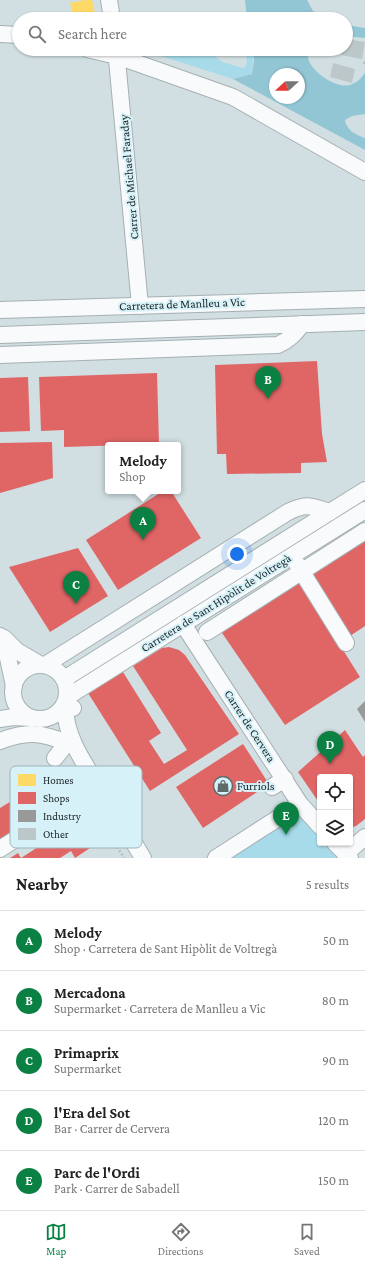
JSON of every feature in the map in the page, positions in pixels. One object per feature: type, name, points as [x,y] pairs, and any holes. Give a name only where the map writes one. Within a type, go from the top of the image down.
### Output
[{"type":"street","points":[[109,0],[111,12]]},
{"type":"street","points":[[0,34],[12,35]]},
{"type":"street","name":"Carrer de Michael Faraday","points":[[117,56],[140,306]]},
{"type":"street","points":[[125,56],[233,97],[365,172]]},
{"type":"street","name":"Carretera de Manlleu a Vic","points":[[0,310],[365,299]]},
{"type":"street","name":"Carretera de Manlleu a Vic","points":[[0,334],[365,322]]},
{"type":"street","points":[[0,355],[278,345],[287,341],[293,336],[302,324]]},
{"type":"street","name":"Carretera de Sant Hipòlit de Voltregà","points":[[64,679],[365,490]]},
{"type":"street","points":[[10,691],[17,677],[23,671],[33,666],[43,665],[288,512],[299,507],[309,506],[330,512]]},
{"type":"street","name":"Carretera de Sant Hipòlit de Voltregà","points":[[68,703],[183,624],[365,510]]},
{"type":"street","points":[[183,624],[211,633],[365,531]]},
{"type":"street","points":[[292,556],[346,643]]},
{"type":"street","name":"Carrer de Cervera","points":[[183,624],[267,739],[278,783],[317,823]]},
{"type":"street","points":[[0,634],[17,652],[56,670],[64,679],[67,688],[68,703],[66,720],[69,731],[86,766]]},
{"type":"street","points":[[0,634],[8,658],[10,691],[10,700],[0,713]]},
{"type":"street","points":[[10,691],[19,710],[26,716],[38,719],[67,743],[82,760]]},
{"type":"street","points":[[0,719],[13,717],[38,719],[55,715],[68,703]]},
{"type":"street","points":[[0,740],[15,735],[38,733],[67,743]]},
{"type":"street","points":[[55,758],[67,743]]},
{"type":"street","points":[[217,853],[300,804]]},
{"type":"street","points":[[343,852],[365,837]]},
{"type":"street","points":[[0,848],[10,842]]},
{"type":"street","points":[[137,848],[143,858]]},
{"type":"shaded area","points":[[245,0],[307,0],[315,12],[246,12]]},
{"type":"shaded area","points":[[353,26],[365,28],[365,38],[353,37]]},
{"type":"shaded area","points":[[161,56],[214,56],[223,62],[242,68],[245,67],[247,63],[246,56],[253,56],[252,74],[233,79]]},
{"type":"shaded area","points":[[253,56],[308,56],[310,63],[319,74],[332,82],[345,86],[357,82],[365,73],[365,114],[352,116],[345,120],[349,129],[355,134],[365,138],[365,150],[279,104],[305,104],[305,68],[269,68],[269,98],[233,79],[252,74]]},
{"type":"shaded area","points":[[300,804],[317,823],[317,846],[338,846],[350,858],[216,858]]},
{"type":"building: Homes","points":[[92,0],[95,12],[72,12],[70,3]]},
{"type":"building: Shops","points":[[317,361],[322,434],[327,462],[301,463],[301,473],[227,474],[226,454],[217,454],[215,365]]},
{"type":"building: Shops","points":[[157,373],[159,442],[105,442],[105,446],[64,447],[64,430],[41,431],[39,377]]},
{"type":"building: Shops","points":[[28,377],[30,431],[0,432],[0,378]]},
{"type":"building: Shops","points":[[52,442],[53,478],[0,493],[0,443]]},
{"type":"building: Shops","points":[[158,494],[173,494],[201,538],[118,590],[86,540]]},
{"type":"building: Shops","points":[[365,539],[365,626],[350,636],[310,575]]},
{"type":"building: Shops","points":[[78,548],[108,596],[50,632],[9,567]]},
{"type":"building: Shops","points":[[299,580],[360,677],[285,725],[220,630]]},
{"type":"building: Shops","points":[[169,647],[179,650],[185,655],[239,734],[150,791],[142,778],[142,766],[134,766],[88,693],[123,672],[161,733],[149,741],[164,764],[187,750],[133,666],[162,648]]},
{"type":"building: Shops","points":[[345,730],[363,757],[365,755],[365,819],[353,827],[353,774],[317,774],[317,800],[298,772]]},
{"type":"building: Shops","name":"Furriols","points":[[243,744],[269,784],[203,828],[176,787]]},
{"type":"building: Shops","points":[[10,802],[10,837],[0,843],[0,808]]},
{"type":"building: Shops","points":[[36,848],[90,848],[75,858],[71,851],[60,858],[21,858]]},
{"type":"building: Shops","points":[[18,853],[21,858],[10,858]]},
{"type":"building: Industry","points":[[365,701],[365,722],[357,709]]},
{"type":"building: Other","points":[[353,40],[365,42],[362,59],[346,56],[353,56]]},
{"type":"building: Other","points":[[333,63],[355,69],[352,83],[330,77]]},
{"type":"place","name":"Mercadona","points":[[268,399]]},
{"type":"place","name":"Melody","points":[[143,540]]},
{"type":"place","name":"Primaprix","points":[[76,604]]},
{"type":"place","name":"l'Era del Sot","points":[[330,764]]},
{"type":"place","name":"Furriols","points":[[223,786]]},
{"type":"place","name":"Parc de l'Ordi","points":[[286,835]]}]
